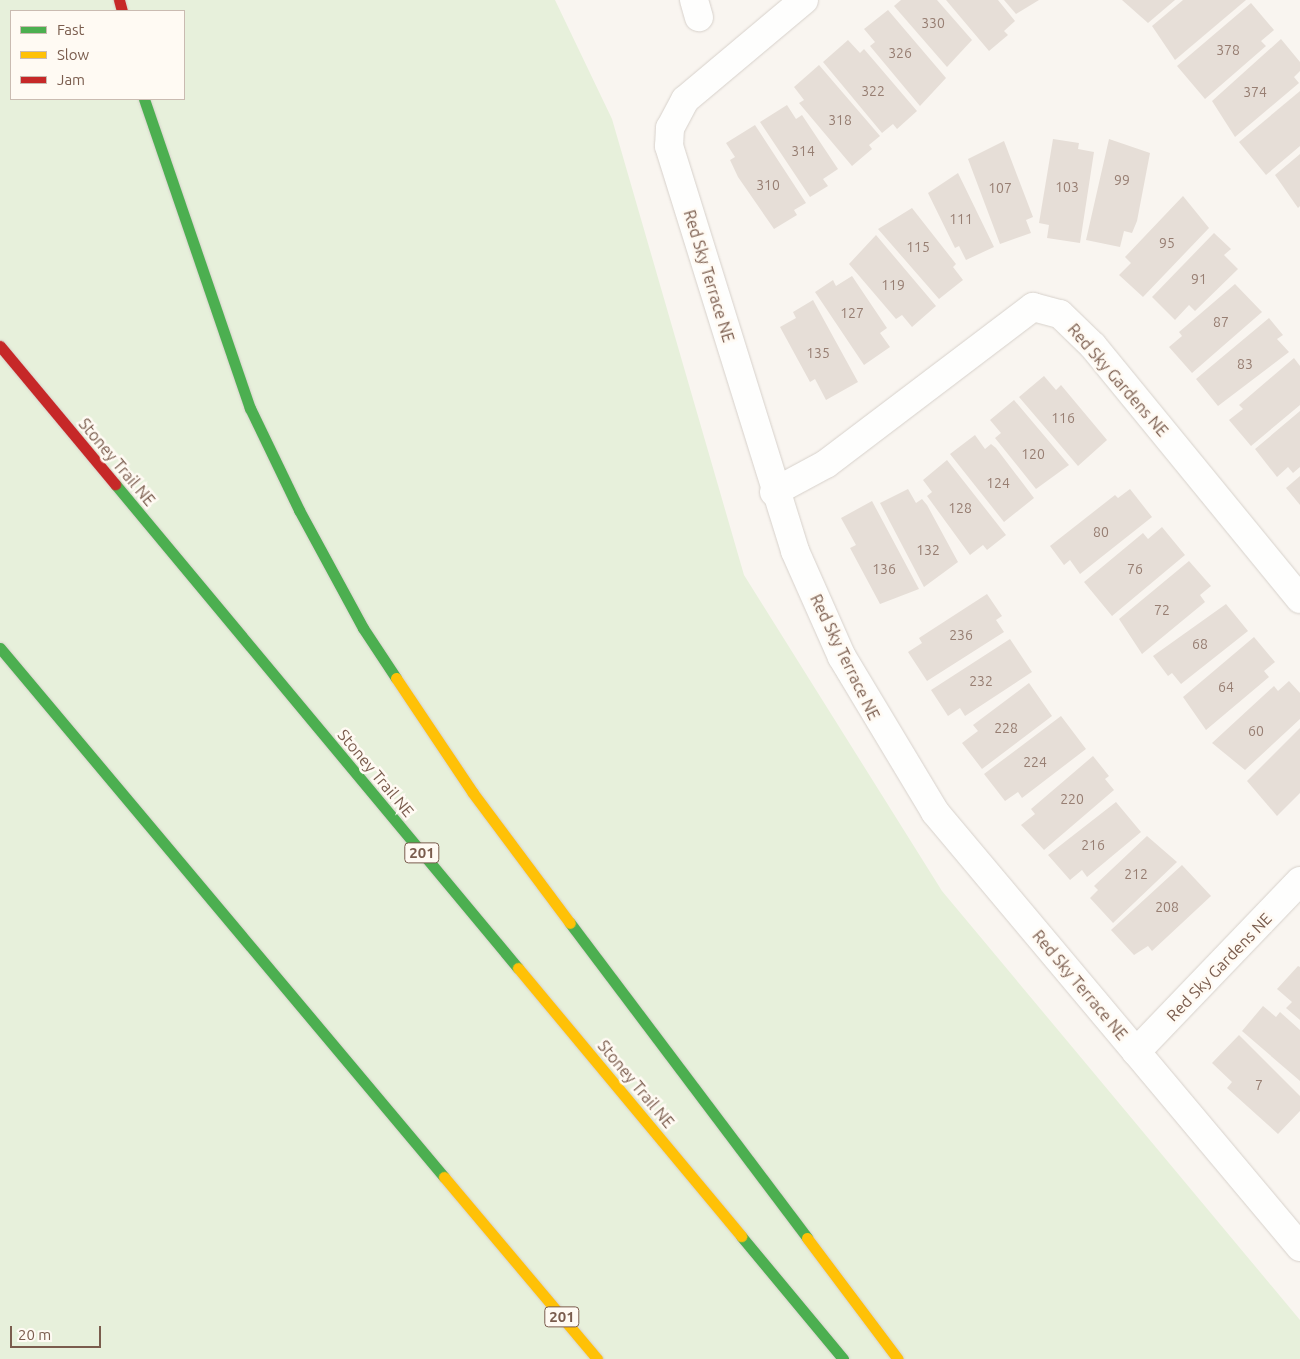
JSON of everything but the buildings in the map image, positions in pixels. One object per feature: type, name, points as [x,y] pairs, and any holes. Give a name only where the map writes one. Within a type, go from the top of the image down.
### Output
[{"type":"highway","points":[[144,100],[250,408],[299,510],[363,628],[473,793],[898,1359]]},
{"type":"highway","name":"Stoney Trail NE","points":[[0,346],[843,1359]]},
{"type":"highway","name":"201","points":[[0,648],[597,1359]]},
{"type":"street","name":"Red Sky Terrace NE","points":[[804,0],[685,100],[670,128],[669,146],[774,492],[842,658],[935,812],[1300,1246]]},
{"type":"street","name":"Red Sky Gardens NE","points":[[774,492],[826,464],[1033,307],[1060,314],[1092,346],[1300,599]]},
{"type":"street","name":"Red Sky Gardens NE","points":[[1136,1052],[1300,881]]},
{"type":"green space","points":[[0,0],[555,0],[612,119],[744,575],[942,891],[1300,1320],[1300,1359],[0,1359]]},
{"type":"traffic: fast","points":[[144,100],[250,408],[299,510],[363,628],[396,678]]},
{"type":"traffic: fast","points":[[115,484],[518,968]]},
{"type":"traffic: fast","points":[[0,648],[444,1177]]},
{"type":"traffic: fast","points":[[570,923],[807,1238]]},
{"type":"traffic: fast","points":[[741,1236],[843,1359]]},
{"type":"traffic: slow","points":[[396,678],[473,793],[570,923]]},
{"type":"traffic: slow","points":[[518,968],[741,1236]]},
{"type":"traffic: slow","points":[[444,1177],[597,1359]]},
{"type":"traffic: slow","points":[[807,1238],[898,1359]]},
{"type":"traffic: jam","points":[[119,0],[122,10]]},
{"type":"traffic: jam","points":[[0,346],[115,484]]}]
